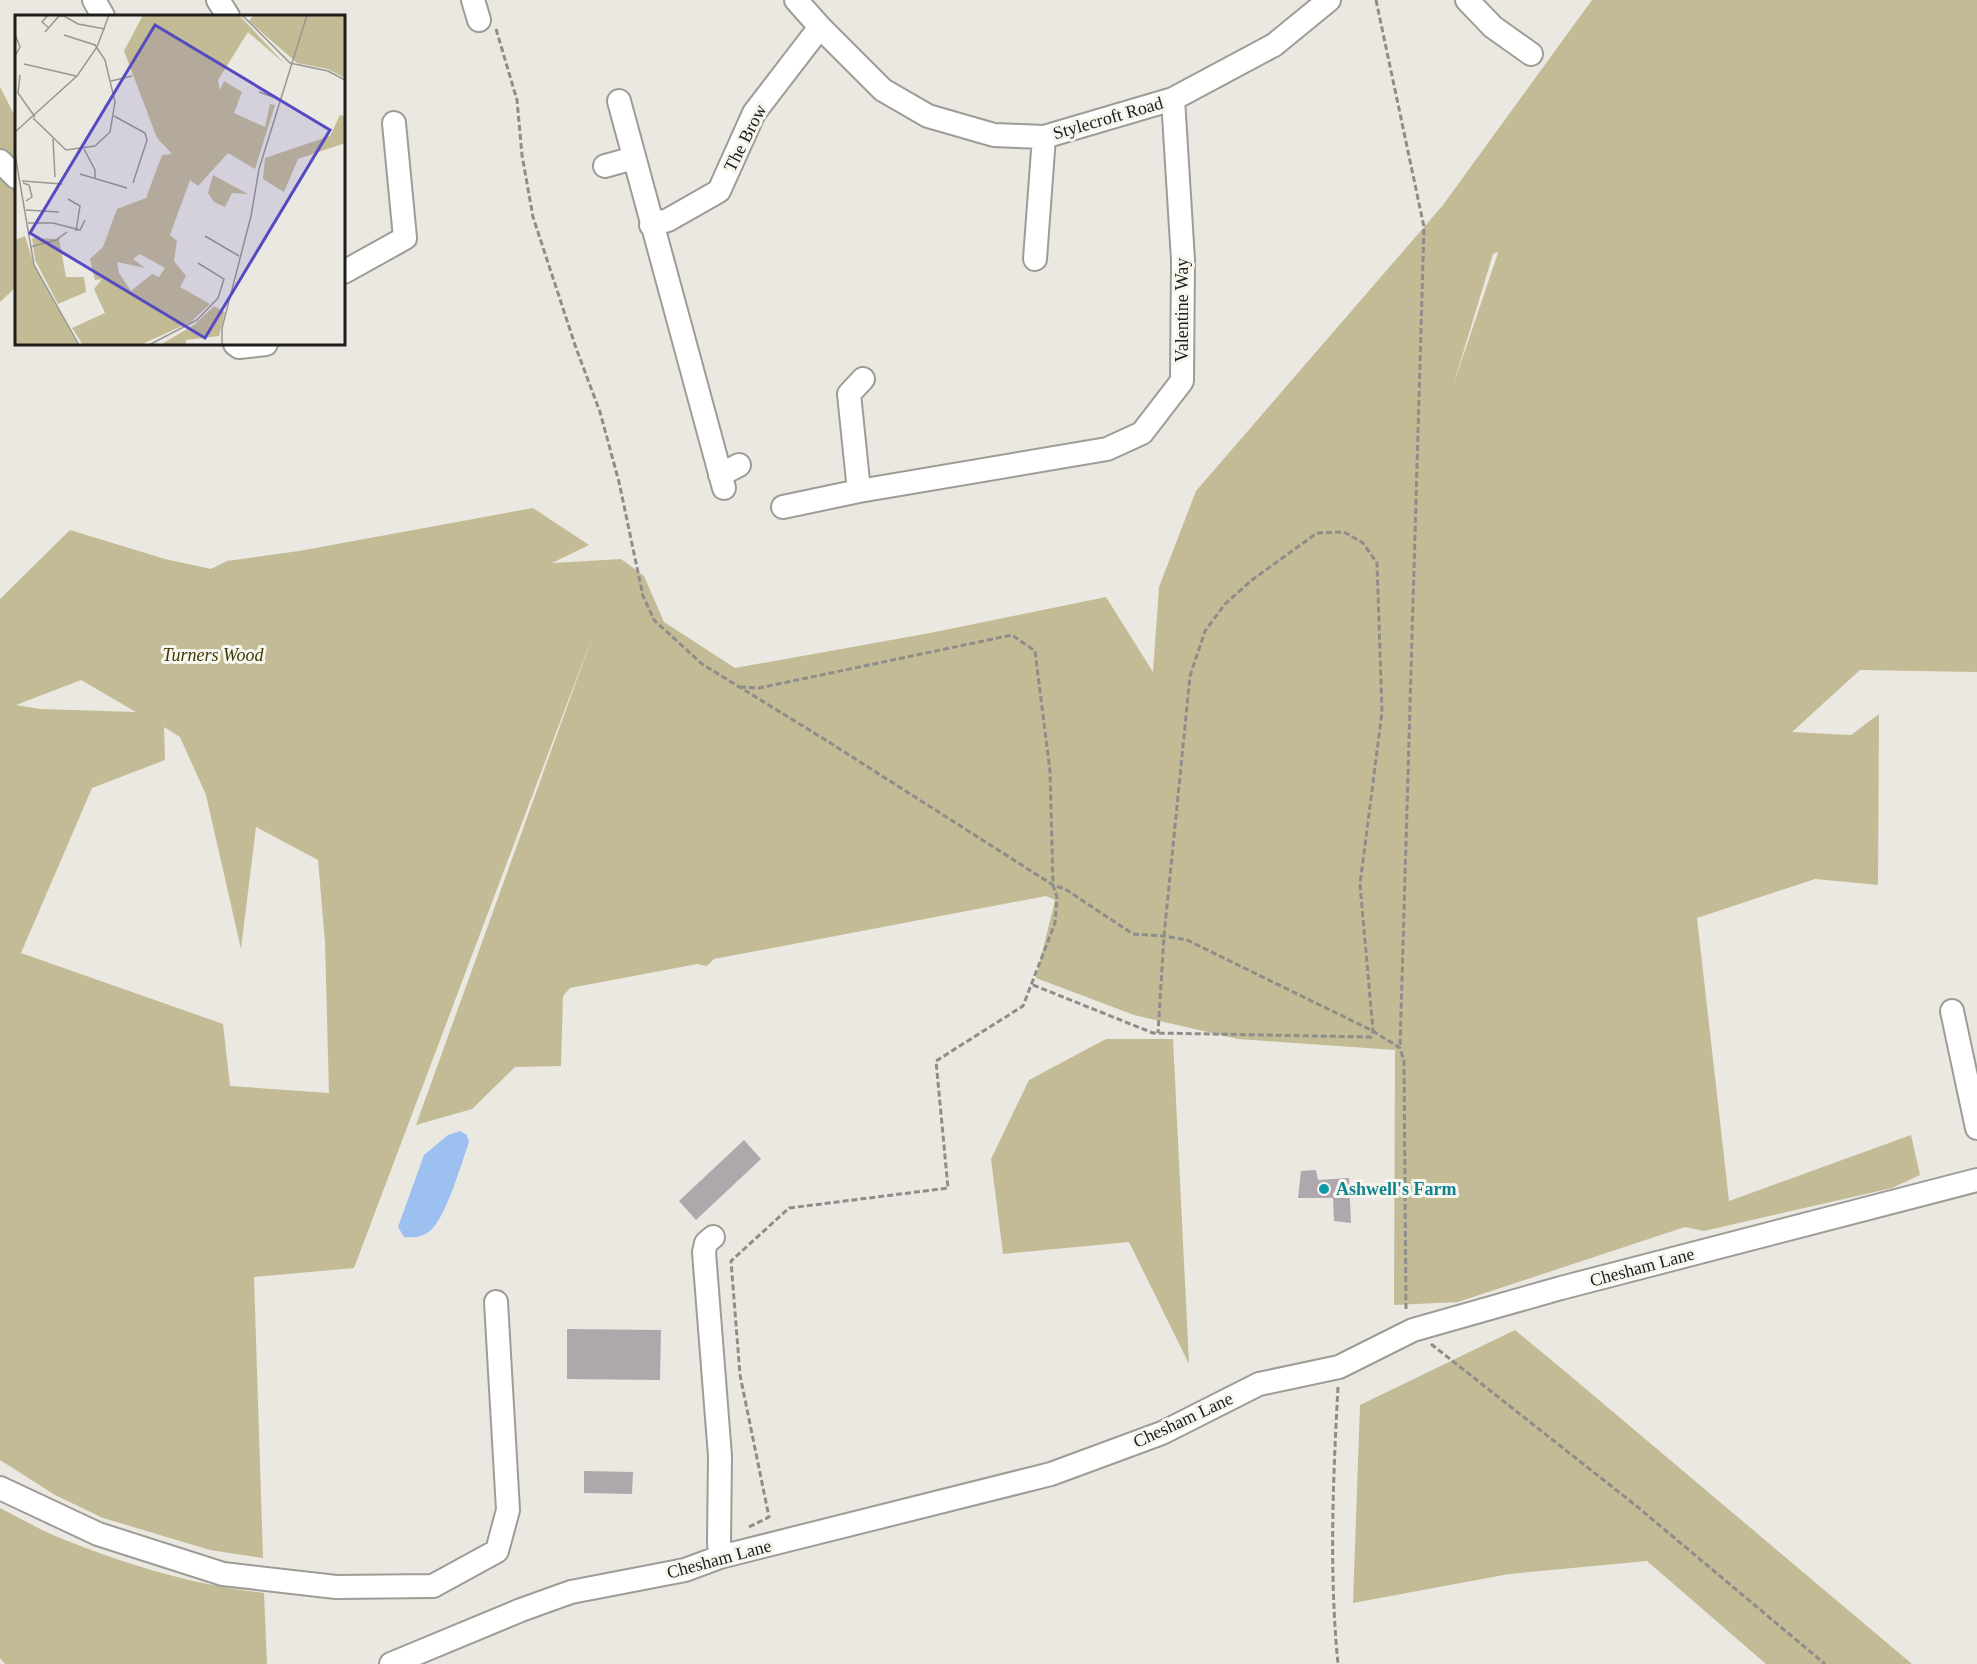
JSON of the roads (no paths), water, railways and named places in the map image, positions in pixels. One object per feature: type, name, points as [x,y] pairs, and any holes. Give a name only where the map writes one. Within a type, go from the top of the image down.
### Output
[{"type":"street","points":[[94,0],[103,15]]},
{"type":"street","points":[[218,0],[227,15]]},
{"type":"street","name":"Stylecroft Road","points":[[796,0],[883,90],[928,116],[994,135],[1044,137],[1173,99],[1274,45],[1329,0]]},
{"type":"street","points":[[1467,0],[1493,27],[1531,54]]},
{"type":"street","name":"The Brow","points":[[651,225],[668,220],[719,191],[754,113],[820,27]]},
{"type":"street","name":"Valentine Way","points":[[783,507],[859,491],[1107,449],[1142,433],[1182,381],[1183,260],[1173,99]]},
{"type":"street","points":[[619,101],[651,225],[728,476]]},
{"type":"street","points":[[345,271],[405,238],[394,123]]},
{"type":"street","points":[[1035,259],[1044,137]]},
{"type":"street","points":[[605,166],[634,158]]},
{"type":"street","points":[[0,161],[15,176]]},
{"type":"street","points":[[236,345],[239,347],[260,345]]},
{"type":"street","points":[[859,491],[849,394],[863,379]]},
{"type":"street","points":[[1952,1011],[1977,1128]]},
{"type":"street","name":"Chesham Lane","points":[[391,1664],[521,1610],[571,1592],[685,1570],[720,1557],[1051,1474],[1162,1432],[1259,1384],[1339,1367],[1409,1332],[1561,1288],[1977,1180]]},
{"type":"street","points":[[713,1237],[706,1243],[704,1252],[720,1456],[718,1542],[720,1557]]},
{"type":"street","points":[[0,1488],[98,1534],[224,1574],[336,1587],[433,1586],[497,1551],[508,1510],[496,1302]]},
{"type":"water","points":[[460,1131],[467,1135],[469,1142],[443,1213],[431,1230],[425,1234],[404,1237],[398,1227],[424,1155],[448,1135]]},
{"type":"place","name":"Ashwell's Farm","points":[[1324,1189]]},
{"type":"park label","name":"Turners Wood","points":[[213,655]]}]
